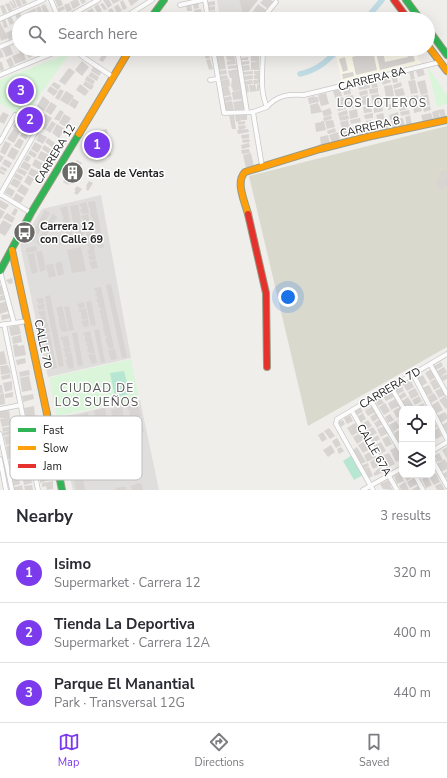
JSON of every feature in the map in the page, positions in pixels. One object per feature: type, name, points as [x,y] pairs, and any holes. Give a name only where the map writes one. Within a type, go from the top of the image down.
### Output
[{"type":"street","points":[[16,12],[43,0]]},
{"type":"street","points":[[51,0],[56,12]]},
{"type":"street","points":[[77,12],[98,0]]},
{"type":"street","points":[[133,12],[152,0]]},
{"type":"street","points":[[155,12],[164,0]]},
{"type":"street","points":[[180,5],[203,0],[206,12]]},
{"type":"street","points":[[394,0],[403,12]]},
{"type":"street","points":[[406,0],[415,12]]},
{"type":"street","points":[[268,12],[276,2]]},
{"type":"street","points":[[0,19],[12,14]]},
{"type":"street","points":[[435,39],[447,55]]},
{"type":"street","points":[[0,47],[12,42]]},
{"type":"street","points":[[435,55],[447,72]]},
{"type":"street","points":[[0,75],[46,56]]},
{"type":"street","points":[[82,56],[113,77]]},
{"type":"street","name":"CARRERA 12","points":[[0,271],[31,213],[126,56]]},
{"type":"street","points":[[210,80],[217,79],[214,56]]},
{"type":"street","points":[[238,56],[248,112]]},
{"type":"street","points":[[263,56],[262,92],[267,107]]},
{"type":"street","name":"CARRERA 8A","points":[[217,79],[224,113],[253,112],[267,107],[272,102],[284,96],[304,95],[440,62]]},
{"type":"street","points":[[253,112],[262,166]]},
{"type":"street","points":[[0,142],[15,115]]},
{"type":"street","name":"CARRERA 8","points":[[267,366],[266,293],[240,184],[241,176],[245,172],[262,166],[320,149],[367,137],[447,120]]},
{"type":"street","points":[[31,213],[0,194],[38,128]]},
{"type":"street","name":"CALLE 70","points":[[12,250],[47,416]]},
{"type":"street","points":[[0,271],[14,323]]},
{"type":"street","points":[[23,416],[2,325],[28,320]]},
{"type":"street","name":"CARRERA 7D","points":[[371,485],[336,424],[336,419],[447,354]]},
{"type":"street","points":[[430,364],[447,394]]},
{"type":"street","points":[[413,374],[430,406]]},
{"type":"street","points":[[392,387],[402,406]]},
{"type":"street","points":[[370,399],[399,448]]},
{"type":"street","points":[[0,409],[21,405]]},
{"type":"street","name":"CALLE 67A","points":[[352,411],[397,490]]},
{"type":"street","points":[[435,416],[447,439]]},
{"type":"street","points":[[0,434],[12,490]]},
{"type":"street","points":[[435,449],[447,442]]},
{"type":"street","points":[[0,459],[6,490]]},
{"type":"street","points":[[435,464],[447,486]]},
{"type":"street","points":[[363,490],[399,470]]},
{"type":"street","points":[[417,478],[423,490]]},
{"type":"street","points":[[36,480],[38,490]]},
{"type":"street","name":"CALLE 70","points":[[60,480],[62,490]]},
{"type":"street","points":[[371,485],[373,490]]},
{"type":"shaded area","points":[[217,0],[239,0],[242,12],[219,12]]},
{"type":"shaded area","points":[[336,56],[417,56],[422,64],[342,82]]},
{"type":"shaded area","points":[[447,126],[447,347],[308,426],[249,176]]},
{"type":"shaded area","points":[[101,195],[131,358],[48,377],[20,245],[42,209]]},
{"type":"shaded area","points":[[140,400],[159,490],[73,490],[71,480],[142,480],[142,416],[65,416]]},
{"type":"green space","points":[[62,56],[68,56],[23,118],[0,103],[0,80]]},
{"type":"green space","points":[[427,66],[447,95],[447,104],[437,107]]},
{"type":"green space","points":[[131,359],[139,399],[57,416],[49,378]]},
{"type":"green space","points":[[124,371],[130,394],[115,397],[110,373]]},
{"type":"green space","points":[[352,455],[363,475],[354,480],[343,461]]},
{"type":"building","points":[[12,0],[14,0],[17,7],[15,8]]},
{"type":"building","points":[[15,0],[20,0],[22,6],[18,7]]},
{"type":"building","points":[[21,0],[25,0],[27,3],[23,5]]},
{"type":"building","points":[[55,0],[61,0],[63,5],[58,7]]},
{"type":"building","points":[[78,0],[80,5],[73,9],[70,2]]},
{"type":"building","points":[[80,0],[85,0],[86,2],[82,4]]},
{"type":"building","points":[[103,0],[109,0],[112,5],[108,8]]},
{"type":"building","points":[[111,0],[121,0],[113,4]]},
{"type":"building","points":[[123,0],[127,8],[123,10],[120,2]]},
{"type":"building","points":[[128,0],[139,0],[131,6]]},
{"type":"building","points":[[239,0],[258,0],[249,12],[242,12]]},
{"type":"building","points":[[263,0],[271,0],[274,2],[267,8],[260,3]]},
{"type":"building","points":[[9,1],[11,1],[15,8],[13,9]]},
{"type":"building","points":[[215,1],[215,5],[208,6],[207,2]]},
{"type":"building","points":[[198,2],[199,8],[194,9],[193,3]]},
{"type":"building","points":[[9,3],[13,11],[9,12],[5,4]]},
{"type":"building","points":[[69,3],[72,10],[67,12],[64,5]]},
{"type":"building","points":[[103,3],[107,9],[104,10],[100,4]]},
{"type":"building","points":[[191,3],[192,11],[187,11],[186,4]]},
{"type":"building","points":[[45,4],[49,12],[43,12],[41,6]]},
{"type":"building","points":[[98,4],[102,11],[97,12],[94,7]]},
{"type":"building","points":[[118,4],[122,11],[116,12],[114,7]]},
{"type":"building","points":[[258,4],[266,10],[265,12],[253,11]]},
{"type":"building","points":[[4,5],[7,13],[3,14],[0,6]]},
{"type":"building","points":[[40,6],[42,12],[38,12],[36,8]]},
{"type":"building","points":[[64,6],[65,9],[59,12],[58,8]]},
{"type":"building","points":[[215,6],[215,10],[208,11],[207,7]]},
{"type":"building","points":[[35,8],[36,12],[32,12],[31,10]]},
{"type":"building","points":[[92,8],[94,12],[88,12]]},
{"type":"building","points":[[112,8],[114,12],[109,12],[108,10]]},
{"type":"building","points":[[201,9],[202,12],[194,12],[194,10]]},
{"type":"building","points":[[11,16],[12,24],[10,25],[7,18]]},
{"type":"building","points":[[5,19],[8,27],[4,28],[2,21]]},
{"type":"building","points":[[0,22],[8,38],[1,41],[0,37]]},
{"type":"building","points":[[12,30],[12,38],[9,40],[6,33]]},
{"type":"building","points":[[10,46],[12,54],[6,57],[2,49]]},
{"type":"building","points":[[1,50],[4,57],[0,58],[0,51]]},
{"type":"building","points":[[12,56],[24,56],[26,60],[15,64]]},
{"type":"building","points":[[102,56],[107,56],[103,62],[99,60]]},
{"type":"building","points":[[205,56],[209,56],[210,58],[206,59]]},
{"type":"building","points":[[216,56],[224,56],[226,69],[218,70]]},
{"type":"building","points":[[226,56],[234,56],[236,64],[227,65],[227,61],[233,60],[227,60]]},
{"type":"building","points":[[251,56],[259,56],[259,61],[251,61]]},
{"type":"building","points":[[374,56],[377,70],[356,75],[352,57]]},
{"type":"building","points":[[377,56],[384,56],[385,62],[408,56],[414,56],[415,61],[380,70]]},
{"type":"building","points":[[11,57],[14,65],[10,68],[6,60]]},
{"type":"building","points":[[248,57],[248,60],[241,60],[241,58]]},
{"type":"building","points":[[345,57],[348,70],[343,72],[339,59]]},
{"type":"building","points":[[210,59],[213,69],[209,70],[206,60]]},
{"type":"building","points":[[82,61],[89,67],[82,76],[75,70]]},
{"type":"building","points":[[249,61],[249,64],[241,65],[241,62]]},
{"type":"building","points":[[259,61],[259,70],[251,70],[251,62]]},
{"type":"building","points":[[0,62],[2,62],[4,70],[0,71]]},
{"type":"building","points":[[237,65],[238,68],[228,69],[228,66]]},
{"type":"building","points":[[249,65],[250,70],[242,71],[242,66]]},
{"type":"building","points":[[93,67],[102,72],[99,76],[91,71]]},
{"type":"building","points":[[69,68],[75,72],[65,85],[59,81]]},
{"type":"building","points":[[238,69],[241,86],[231,87],[232,78],[230,78],[228,71]]},
{"type":"building","points":[[423,69],[425,75],[418,77],[416,71]]},
{"type":"building","points":[[226,70],[227,74],[219,75],[218,71]]},
{"type":"building","points":[[413,70],[415,79],[411,80],[409,71]]},
{"type":"building","points":[[253,71],[253,74],[243,75],[243,72]]},
{"type":"building","points":[[254,71],[259,71],[260,79],[254,79],[254,75],[257,74],[254,74]]},
{"type":"building","points":[[91,72],[99,77],[97,81],[88,76]]},
{"type":"building","points":[[353,72],[354,76],[343,79],[342,74]]},
{"type":"building","points":[[396,74],[398,82],[393,83],[391,75]]},
{"type":"building","points":[[227,75],[228,79],[221,80],[220,76]]},
{"type":"building","points":[[253,75],[253,79],[244,80],[244,76]]},
{"type":"building","points":[[87,76],[95,81],[93,85],[85,80]]},
{"type":"building","points":[[389,76],[391,82],[383,85],[381,79]]},
{"type":"building","points":[[229,79],[230,86],[220,87],[219,81]]},
{"type":"building","points":[[261,79],[261,83],[255,84],[257,91],[250,92],[249,85],[254,85],[253,80]]},
{"type":"building","points":[[252,80],[253,84],[245,85],[245,81]]},
{"type":"building","points":[[415,80],[418,93],[411,94],[408,81]]},
{"type":"building","points":[[425,80],[428,93],[421,95],[417,82]]},
{"type":"building","points":[[85,81],[94,86],[91,90],[83,85]]},
{"type":"building","points":[[376,81],[378,87],[372,88],[371,82]]},
{"type":"building","points":[[54,82],[61,86],[58,90],[51,85]]},
{"type":"building","points":[[369,82],[370,88],[359,90],[358,84]]},
{"type":"building","points":[[401,82],[402,86],[394,89],[393,85]]},
{"type":"building","points":[[80,84],[89,91],[85,96],[76,90]]},
{"type":"building","points":[[257,84],[260,85],[259,91],[257,91]]},
{"type":"building","points":[[248,85],[249,92],[246,93],[245,86]]},
{"type":"building","points":[[392,85],[394,96],[386,98],[384,86]]},
{"type":"building","points":[[50,86],[58,91],[54,96],[47,91]]},
{"type":"building","points":[[228,86],[231,95],[221,97],[220,88]]},
{"type":"building","points":[[240,86],[241,90],[233,91],[232,87]]},
{"type":"building","points":[[350,87],[351,94],[344,95],[343,89]]},
{"type":"building","points":[[378,88],[378,93],[370,94],[369,89]]},
{"type":"building","points":[[403,88],[405,95],[396,97],[394,90]]},
{"type":"building","points":[[60,89],[64,91],[59,100],[55,98]]},
{"type":"building","points":[[340,89],[342,96],[335,98],[333,91]]},
{"type":"building","points":[[241,90],[243,99],[233,100],[232,92]]},
{"type":"building","points":[[367,90],[368,94],[360,96],[359,92]]},
{"type":"building","points":[[66,91],[74,96],[68,105],[60,100]]},
{"type":"building","points":[[326,93],[329,104],[321,106],[318,95]]},
{"type":"building","points":[[379,94],[380,103],[373,104],[371,95]]},
{"type":"building","points":[[428,94],[430,105],[423,106],[420,96]]},
{"type":"building","points":[[353,95],[354,99],[347,100],[346,96]]},
{"type":"building","points":[[368,95],[370,104],[362,105],[360,97]]},
{"type":"building","points":[[418,95],[419,102],[413,104],[411,96]]},
{"type":"building","points":[[43,96],[50,102],[44,111],[37,106]]},
{"type":"building","points":[[231,96],[232,100],[222,102],[222,98]]},
{"type":"building","points":[[314,96],[318,97],[319,102],[309,104],[308,98]]},
{"type":"building","points":[[343,97],[345,102],[337,104],[336,99]]},
{"type":"building","points":[[405,97],[406,100],[397,102],[396,99]]},
{"type":"building","points":[[73,98],[79,102],[75,109],[69,105]]},
{"type":"building","points":[[243,100],[245,109],[235,111],[233,102]]},
{"type":"building","points":[[354,100],[355,107],[348,109],[347,102]]},
{"type":"building","points":[[232,101],[234,110],[226,110],[224,102]]},
{"type":"building","points":[[407,101],[408,109],[400,111],[398,104]]},
{"type":"building","points":[[51,102],[57,106],[51,115],[45,111]]},
{"type":"building","points":[[344,102],[346,109],[338,111],[336,105]]},
{"type":"building","points":[[318,103],[322,112],[311,114],[310,105]]},
{"type":"building","points":[[396,103],[397,108],[388,110],[387,105]]},
{"type":"building","points":[[421,103],[422,111],[414,113],[413,105]]},
{"type":"building","points":[[382,104],[383,111],[374,113],[373,105]]},
{"type":"building","points":[[371,106],[372,112],[364,113],[363,107]]},
{"type":"building","points":[[430,106],[431,110],[424,112],[423,108]]},
{"type":"building","points":[[330,108],[332,114],[324,117],[322,111]]},
{"type":"building","points":[[36,109],[42,113],[39,118],[32,114]]},
{"type":"building","points":[[357,109],[358,117],[350,119],[349,111]]},
{"type":"building","points":[[444,109],[446,117],[441,118],[438,110]]},
{"type":"building","points":[[60,110],[64,112],[59,121],[54,119]]},
{"type":"building","points":[[347,110],[348,114],[339,117],[338,113]]},
{"type":"building","points":[[409,110],[410,114],[401,116],[400,112]]},
{"type":"building","points":[[438,110],[440,118],[434,120],[432,112]]},
{"type":"building","points":[[3,112],[9,115],[4,124],[0,122],[0,117]]},
{"type":"building","points":[[398,112],[399,117],[390,120],[389,115]]},
{"type":"building","points":[[247,113],[247,120],[241,120],[240,116],[241,121],[236,122],[235,115]]},
{"type":"building","points":[[373,113],[373,118],[365,119],[364,115]]},
{"type":"building","points":[[383,113],[385,119],[378,121],[376,115]]},
{"type":"building","points":[[431,113],[433,119],[423,122],[421,115]]},
{"type":"building","points":[[31,114],[39,119],[35,125],[28,120]]},
{"type":"building","points":[[45,114],[52,118],[45,130],[37,125]]},
{"type":"building","points":[[64,114],[71,118],[66,127],[59,123]]},
{"type":"building","points":[[234,115],[236,129],[232,129],[229,116]]},
{"type":"building","points":[[331,115],[332,119],[324,121],[323,118]]},
{"type":"building","points":[[348,115],[349,119],[340,121],[339,117]]},
{"type":"building","points":[[410,115],[412,125],[407,126],[405,117]]},
{"type":"building","points":[[360,118],[361,122],[351,124],[350,120]]},
{"type":"building","points":[[403,118],[405,126],[399,128],[397,119]]},
{"type":"building","points":[[17,120],[25,124],[21,131],[13,127]]},
{"type":"building","points":[[333,120],[335,127],[327,129],[325,121]]},
{"type":"building","points":[[348,120],[350,127],[342,129],[340,122]]},
{"type":"building","points":[[371,120],[373,132],[368,133],[366,121]]},
{"type":"building","points":[[396,120],[397,128],[392,129],[391,121]]},
{"type":"building","points":[[52,121],[56,124],[50,133],[46,130]]},
{"type":"building","points":[[245,121],[245,124],[238,125],[238,122]]},
{"type":"building","points":[[321,121],[324,121],[326,130],[316,132],[315,123],[322,122]]},
{"type":"building","points":[[386,121],[388,130],[382,132],[380,122]]},
{"type":"building","points":[[378,123],[379,132],[374,133],[372,124]]},
{"type":"building","points":[[57,124],[65,129],[59,138],[52,133]]},
{"type":"building","points":[[245,125],[246,128],[239,130],[238,126]]},
{"type":"building","points":[[358,125],[360,134],[355,135],[353,127]]},
{"type":"building","points":[[26,126],[32,129],[29,134],[23,131]]},
{"type":"building","points":[[14,128],[20,132],[14,143],[7,139]]},
{"type":"building","points":[[335,128],[336,132],[328,134],[327,131]]},
{"type":"building","points":[[107,129],[111,156],[95,159],[90,132]]},
{"type":"building","points":[[248,129],[249,132],[238,134],[237,130]]},
{"type":"building","points":[[348,130],[350,139],[345,140],[343,132]]},
{"type":"building","points":[[22,132],[28,136],[26,140],[20,136]]},
{"type":"building","points":[[338,132],[340,141],[332,144],[329,135]]},
{"type":"building","points":[[40,134],[47,137],[43,144],[36,140]]},
{"type":"building","points":[[249,134],[249,138],[242,139],[241,135]]},
{"type":"building","points":[[328,135],[330,143],[321,145],[320,137]]},
{"type":"building","points":[[19,138],[24,141],[20,149],[14,146]]},
{"type":"building","points":[[48,138],[56,144],[53,148],[45,142]]},
{"type":"building","points":[[249,139],[250,142],[243,143],[242,140]]},
{"type":"building","points":[[5,141],[11,144],[5,155],[0,152]]},
{"type":"building","points":[[35,142],[42,146],[38,153],[31,149]]},
{"type":"building","points":[[249,143],[250,147],[242,149],[241,145]]},
{"type":"building","points":[[44,145],[52,150],[49,154],[42,149]]},
{"type":"building","points":[[12,147],[19,151],[14,160],[7,156]]},
{"type":"building","points":[[249,149],[250,153],[242,154],[241,150]]},
{"type":"building","points":[[30,150],[37,154],[35,158],[28,154]]},
{"type":"building","points":[[41,151],[49,155],[45,162],[37,158]]},
{"type":"building","points":[[251,153],[253,162],[245,164],[243,155]]},
{"type":"building","points":[[0,155],[4,157],[1,162],[0,162]]},
{"type":"building","points":[[27,155],[31,157],[28,162],[24,160]]},
{"type":"building","points":[[5,159],[12,163],[9,168],[2,164]]},
{"type":"building","points":[[35,159],[44,164],[40,170],[32,165]]},
{"type":"building","name":"Sala de Ventas","points":[[77,160],[82,163],[68,185],[63,182]]},
{"type":"building","points":[[24,161],[31,165],[28,171],[20,167]]},
{"type":"building","points":[[253,162],[254,167],[246,168],[245,164]]},
{"type":"building","points":[[1,166],[7,169],[6,172],[0,169]]},
{"type":"building","points":[[19,168],[27,172],[25,176],[17,172]]},
{"type":"building","points":[[31,168],[39,172],[36,178],[28,174]]},
{"type":"building","points":[[0,170],[5,173],[4,175],[0,173]]},
{"type":"building","points":[[446,170],[447,175],[440,177],[439,173]]},
{"type":"building","points":[[16,173],[23,177],[21,181],[14,177]]},
{"type":"building","points":[[28,175],[34,179],[30,186],[24,182]]},
{"type":"building","points":[[447,176],[447,187],[439,190],[436,180]]},
{"type":"building","points":[[14,178],[21,182],[17,188],[10,184]]},
{"type":"building","points":[[89,181],[93,183],[88,191],[86,186]]},
{"type":"building","points":[[21,184],[29,189],[25,196],[17,191]]},
{"type":"building","points":[[77,186],[82,189],[77,195],[74,193],[76,191],[74,190]]},
{"type":"building","points":[[8,187],[15,191],[12,197],[5,193]]},
{"type":"building","points":[[16,193],[24,198],[21,203],[13,199]]},
{"type":"building","points":[[0,200],[9,205],[5,210],[0,207]]},
{"type":"building","points":[[95,201],[104,247],[99,248],[98,246],[97,247],[97,239],[96,236],[95,237],[92,220],[93,217],[91,218],[88,202]]},
{"type":"building","points":[[86,202],[89,213],[83,214],[80,210],[82,209],[79,204]]},
{"type":"building","points":[[78,205],[85,240],[77,242],[70,206]]},
{"type":"building","points":[[67,206],[74,243],[68,244],[66,238],[67,235],[64,231],[66,230],[63,225],[65,225],[62,219],[64,219],[60,208]]},
{"type":"building","points":[[15,208],[18,210],[15,216],[11,214]]},
{"type":"building","points":[[0,209],[5,212],[1,219],[0,218]]},
{"type":"building","points":[[45,210],[50,213],[34,241],[29,239]]},
{"type":"building","points":[[7,213],[15,218],[12,223],[3,218]]},
{"type":"building","points":[[53,214],[57,217],[41,245],[36,243]]},
{"type":"building","points":[[88,214],[95,247],[95,254],[89,255],[87,250],[90,249],[86,238],[88,238],[86,235],[86,229],[84,229],[83,218],[81,216]]},
{"type":"building","points":[[3,220],[12,225],[5,236],[0,233],[0,225]]},
{"type":"building","points":[[59,237],[61,244],[54,245],[53,238]]},
{"type":"building","points":[[36,246],[37,251],[26,253],[26,248]]},
{"type":"building","points":[[81,247],[86,271],[72,273],[67,250]]},
{"type":"building","points":[[42,251],[46,270],[40,272],[36,252]]},
{"type":"building","points":[[34,253],[38,272],[32,274],[27,254]]},
{"type":"building","points":[[95,254],[96,259],[90,261],[88,256]]},
{"type":"building","points":[[96,260],[98,268],[92,269],[89,262]]},
{"type":"building","points":[[62,262],[64,274],[58,276],[55,263]]},
{"type":"building","points":[[53,264],[56,276],[49,278],[46,265]]},
{"type":"building","points":[[12,278],[13,283],[9,284],[6,280]]},
{"type":"building","points":[[3,284],[5,294],[0,295],[0,286]]},
{"type":"building","points":[[111,284],[127,357],[122,358],[106,285]]},
{"type":"building","points":[[101,287],[114,348],[109,349],[105,339],[107,338],[103,330],[103,322],[99,311],[101,311],[96,300],[98,299],[94,288]]},
{"type":"building","points":[[4,295],[5,300],[0,301],[0,296]]},
{"type":"building","points":[[50,295],[64,366],[59,367],[46,303],[48,303],[46,302],[45,297]]},
{"type":"building","points":[[43,298],[44,303],[39,304],[36,299]]},
{"type":"building","points":[[7,301],[9,311],[0,314],[0,303]]},
{"type":"building","points":[[91,301],[96,325],[91,326],[86,302]]},
{"type":"building","points":[[84,302],[85,307],[80,309],[77,304]]},
{"type":"building","points":[[44,304],[45,309],[39,310],[37,305]]},
{"type":"building","points":[[62,306],[68,331],[62,332],[59,325],[59,316],[56,308]]},
{"type":"building","points":[[69,306],[74,330],[69,331],[64,307]]},
{"type":"building","points":[[86,308],[88,319],[83,320],[79,310]]},
{"type":"building","points":[[45,310],[46,315],[41,317],[38,312]]},
{"type":"building","points":[[9,314],[10,318],[2,320],[1,315]]},
{"type":"building","points":[[46,316],[47,321],[42,322],[39,318]]},
{"type":"building","points":[[88,320],[89,326],[84,327],[81,321]]},
{"type":"building","points":[[47,322],[49,327],[43,328],[41,324]]},
{"type":"building","points":[[19,325],[21,334],[11,336],[9,327]]},
{"type":"building","points":[[49,328],[50,333],[45,334],[42,330]]},
{"type":"building","points":[[99,329],[105,362],[101,363],[94,330]]},
{"type":"building","points":[[90,331],[95,353],[89,354],[87,350],[88,346],[86,346],[85,335],[83,333]]},
{"type":"building","points":[[77,332],[83,365],[78,366],[72,333]]},
{"type":"building","points":[[50,334],[52,345],[47,346],[43,335]]},
{"type":"building","points":[[21,335],[22,342],[13,344],[12,337]]},
{"type":"building","points":[[68,336],[70,346],[64,348],[61,337]]},
{"type":"building","points":[[17,344],[18,346],[24,345],[26,355],[15,357],[13,345]]},
{"type":"building","points":[[52,345],[57,368],[52,369],[50,368],[46,353],[48,352],[45,347]]},
{"type":"building","points":[[70,347],[71,352],[66,354],[63,349]]},
{"type":"building","points":[[115,349],[117,359],[111,360],[108,350]]},
{"type":"building","points":[[4,351],[7,364],[0,365],[0,352]]},
{"type":"building","points":[[72,353],[74,368],[69,369],[65,360],[67,360],[67,357],[65,357],[65,354]]},
{"type":"building","points":[[95,354],[97,363],[92,364],[88,355]]},
{"type":"building","points":[[25,358],[26,363],[17,365],[16,360]]},
{"type":"building","points":[[441,362],[443,366],[436,370],[434,366]]},
{"type":"building","points":[[8,365],[11,373],[1,375],[0,366]]},
{"type":"building","points":[[444,367],[447,372],[440,377],[437,371]]},
{"type":"building","points":[[431,369],[436,377],[430,381],[425,373]]},
{"type":"building","points":[[29,370],[30,375],[20,377],[19,372]]},
{"type":"building","points":[[10,374],[11,378],[2,380],[1,376]]},
{"type":"building","points":[[447,374],[447,379],[443,381],[440,377]]},
{"type":"building","points":[[423,375],[427,383],[422,386],[417,378]]},
{"type":"building","points":[[29,376],[32,390],[22,392],[20,378]]},
{"type":"building","points":[[410,379],[414,387],[407,391],[402,383]]},
{"type":"building","points":[[435,379],[440,387],[434,390],[430,382]]},
{"type":"building","points":[[12,381],[12,390],[5,392],[3,383]]},
{"type":"building","points":[[401,384],[404,391],[398,394],[395,387]]},
{"type":"building","points":[[0,385],[2,385],[3,393],[0,393]]},
{"type":"building","points":[[429,385],[433,393],[426,396],[422,388]]},
{"type":"building","points":[[415,388],[419,395],[411,399],[408,392]]},
{"type":"building","points":[[441,388],[445,395],[439,398],[435,391]]},
{"type":"building","points":[[390,390],[394,397],[386,401],[382,395]]},
{"type":"building","points":[[13,392],[13,397],[5,398],[5,394]]},
{"type":"building","points":[[404,392],[407,396],[401,399],[399,396]]},
{"type":"building","points":[[4,393],[5,404],[0,405],[0,394]]},
{"type":"building","points":[[434,393],[438,399],[431,403],[428,396]]},
{"type":"building","points":[[33,394],[34,399],[23,402],[22,396]]},
{"type":"building","points":[[419,396],[422,401],[415,405],[412,400]]},
{"type":"building","points":[[445,396],[447,399],[446,409],[439,400]]},
{"type":"building","points":[[380,397],[384,403],[378,406],[375,400]]},
{"type":"building","points":[[408,397],[413,406],[404,406],[402,401]]},
{"type":"building","points":[[395,399],[399,406],[391,410],[388,403]]},
{"type":"building","points":[[370,401],[372,405],[365,410],[362,405]]},
{"type":"building","points":[[438,401],[443,410],[437,413],[435,406],[432,405]]},
{"type":"building","points":[[136,402],[138,403],[141,416],[130,416],[129,412],[131,412],[130,410],[128,411],[127,405]]},
{"type":"building","points":[[385,403],[390,411],[384,415],[379,407]]},
{"type":"building","points":[[423,403],[425,406],[418,406]]},
{"type":"building","points":[[34,406],[35,416],[26,416],[24,408]]},
{"type":"building","points":[[373,406],[376,412],[368,416],[365,411]]},
{"type":"building","points":[[120,407],[122,408],[124,416],[112,416],[111,410]]},
{"type":"building","points":[[360,407],[363,412],[357,415],[354,410]]},
{"type":"building","points":[[103,408],[105,409],[106,416],[95,416],[94,411]]},
{"type":"building","points":[[399,408],[399,417],[397,418],[393,411]]},
{"type":"building","points":[[9,410],[10,425],[2,427],[0,419],[6,418],[0,418],[0,411]]},
{"type":"building","points":[[445,412],[447,419],[441,423],[437,416]]},
{"type":"building","points":[[88,413],[89,416],[77,416]]},
{"type":"building","points":[[363,413],[366,419],[361,422],[358,416]]},
{"type":"building","points":[[376,413],[379,418],[373,422],[370,417]]},
{"type":"building","points":[[390,414],[394,420],[388,423],[385,417]]},
{"type":"building","points":[[350,415],[353,421],[347,424],[344,418]]},
{"type":"building","points":[[380,419],[383,424],[377,428],[374,423]]},
{"type":"building","points":[[343,420],[345,424],[341,427],[338,422]]},
{"type":"building","points":[[368,420],[372,426],[366,430],[362,424]]},
{"type":"building","points":[[396,421],[399,428],[393,432],[389,425]]},
{"type":"building","points":[[447,422],[447,432],[442,425]]},
{"type":"building","points":[[355,423],[360,431],[352,436],[347,428]]},
{"type":"building","points":[[10,426],[10,430],[3,432],[2,428]]},
{"type":"building","points":[[384,426],[388,433],[381,437],[377,429]]},
{"type":"building","points":[[373,427],[377,433],[370,437],[366,431]]},
{"type":"building","points":[[329,428],[335,436],[330,439],[324,431]]},
{"type":"building","points":[[438,428],[442,436],[436,439],[435,430]]},
{"type":"building","points":[[399,430],[399,442],[398,442],[394,433]]},
{"type":"building","points":[[10,431],[10,435],[3,436],[2,433]]},
{"type":"building","points":[[323,432],[327,439],[322,442],[318,435]]},
{"type":"building","points":[[362,432],[366,438],[357,444],[353,437]]},
{"type":"building","points":[[10,435],[10,444],[6,445],[4,437]]},
{"type":"building","points":[[378,435],[380,439],[373,443],[371,439]]},
{"type":"building","points":[[388,436],[392,444],[386,447],[382,439]]},
{"type":"building","points":[[337,438],[341,445],[336,448],[332,441]]},
{"type":"building","points":[[365,441],[370,449],[363,453],[358,445]]},
{"type":"building","points":[[381,442],[386,451],[380,454],[375,445]]},
{"type":"building","points":[[10,445],[10,458],[8,459],[6,446]]},
{"type":"building","points":[[331,445],[335,452],[328,457],[323,450]]},
{"type":"building","points":[[341,447],[344,451],[339,454],[337,449]]},
{"type":"building","points":[[357,447],[366,462],[361,464],[353,450]]},
{"type":"building","points":[[396,447],[399,452],[399,460],[396,462],[390,450]]},
{"type":"building","points":[[447,447],[447,459],[442,450]]},
{"type":"building","points":[[372,451],[376,457],[367,462],[364,455]]},
{"type":"building","points":[[389,453],[395,464],[387,468],[381,456]]},
{"type":"building","points":[[439,453],[443,460],[438,462],[435,455]]},
{"type":"building","points":[[376,458],[380,466],[373,469],[370,462]]},
{"type":"building","points":[[445,459],[447,469],[441,472],[437,464]]},
{"type":"building","points":[[368,463],[369,466],[364,469],[362,465]]},
{"type":"building","points":[[369,467],[373,476],[369,478],[364,469]]},
{"type":"building","points":[[381,467],[383,472],[375,476],[373,473]]},
{"type":"building","points":[[447,471],[447,477],[446,478],[443,474]]},
{"type":"building","points":[[399,474],[399,478],[402,478],[404,481],[397,484],[394,476]]},
{"type":"building","points":[[435,474],[440,482],[434,485],[430,478],[435,478]]},
{"type":"building","points":[[414,478],[417,484],[410,488],[407,482]]},
{"type":"building","points":[[428,478],[432,485],[426,488],[422,479]]},
{"type":"building","points":[[11,480],[19,480],[20,484],[13,486]]},
{"type":"building","points":[[23,480],[31,480],[32,483],[24,485]]},
{"type":"building","points":[[40,480],[49,480],[40,483]]},
{"type":"building","points":[[83,480],[85,490],[76,490],[74,481]]},
{"type":"building","points":[[388,480],[393,490],[383,489],[380,484]]},
{"type":"building","points":[[53,481],[53,489],[47,490],[46,486],[42,487],[42,483]]},
{"type":"building","points":[[405,482],[409,490],[401,490],[399,486]]},
{"type":"building","points":[[139,483],[142,484],[143,490],[132,490],[131,486]]},
{"type":"building","points":[[441,483],[445,490],[437,490],[435,486]]},
{"type":"building","points":[[22,485],[23,490],[13,490],[12,488]]},
{"type":"building","points":[[32,485],[33,490],[25,490],[24,486]]},
{"type":"building","points":[[418,486],[420,490],[411,490]]},
{"type":"building","points":[[126,487],[126,490],[117,490],[116,488]]},
{"type":"waterway","points":[[372,12],[382,0]]},
{"type":"waterway","points":[[300,74],[312,70],[331,56]]},
{"type":"traffic: fast","points":[[155,12],[164,0]]},
{"type":"traffic: fast","points":[[406,0],[415,12]]},
{"type":"traffic: fast","points":[[435,39],[447,55]]},
{"type":"traffic: fast","points":[[0,271],[31,213],[79,134]]},
{"type":"traffic: fast","points":[[60,480],[62,490]]},
{"type":"traffic: slow","points":[[435,55],[447,71]]},
{"type":"traffic: slow","points":[[79,134],[126,56]]},
{"type":"traffic: slow","points":[[248,214],[241,187],[242,176],[245,172],[320,149],[367,137],[447,120]]},
{"type":"traffic: slow","points":[[12,250],[47,414]]},
{"type":"traffic: jam","points":[[394,0],[403,12]]},
{"type":"traffic: jam","points":[[248,214],[266,293],[267,367]]},
{"type":"place","name":"Parque El Manantial","points":[[21,91]]},
{"type":"place","name":"Tienda La Deportiva","points":[[30,120]]},
{"type":"place","name":"Isimo","points":[[97,145]]},
{"type":"place","name":"Sala de Ventas","points":[[73,173]]},
{"type":"place","name":"Carrera 12 con Calle 69","points":[[25,232]]},
{"type":"district","name":"LOS LOTEROS","points":[[382,103]]},
{"type":"district","name":"CIUDAD DE LOS SUEÑOS","points":[[97,395]]}]
